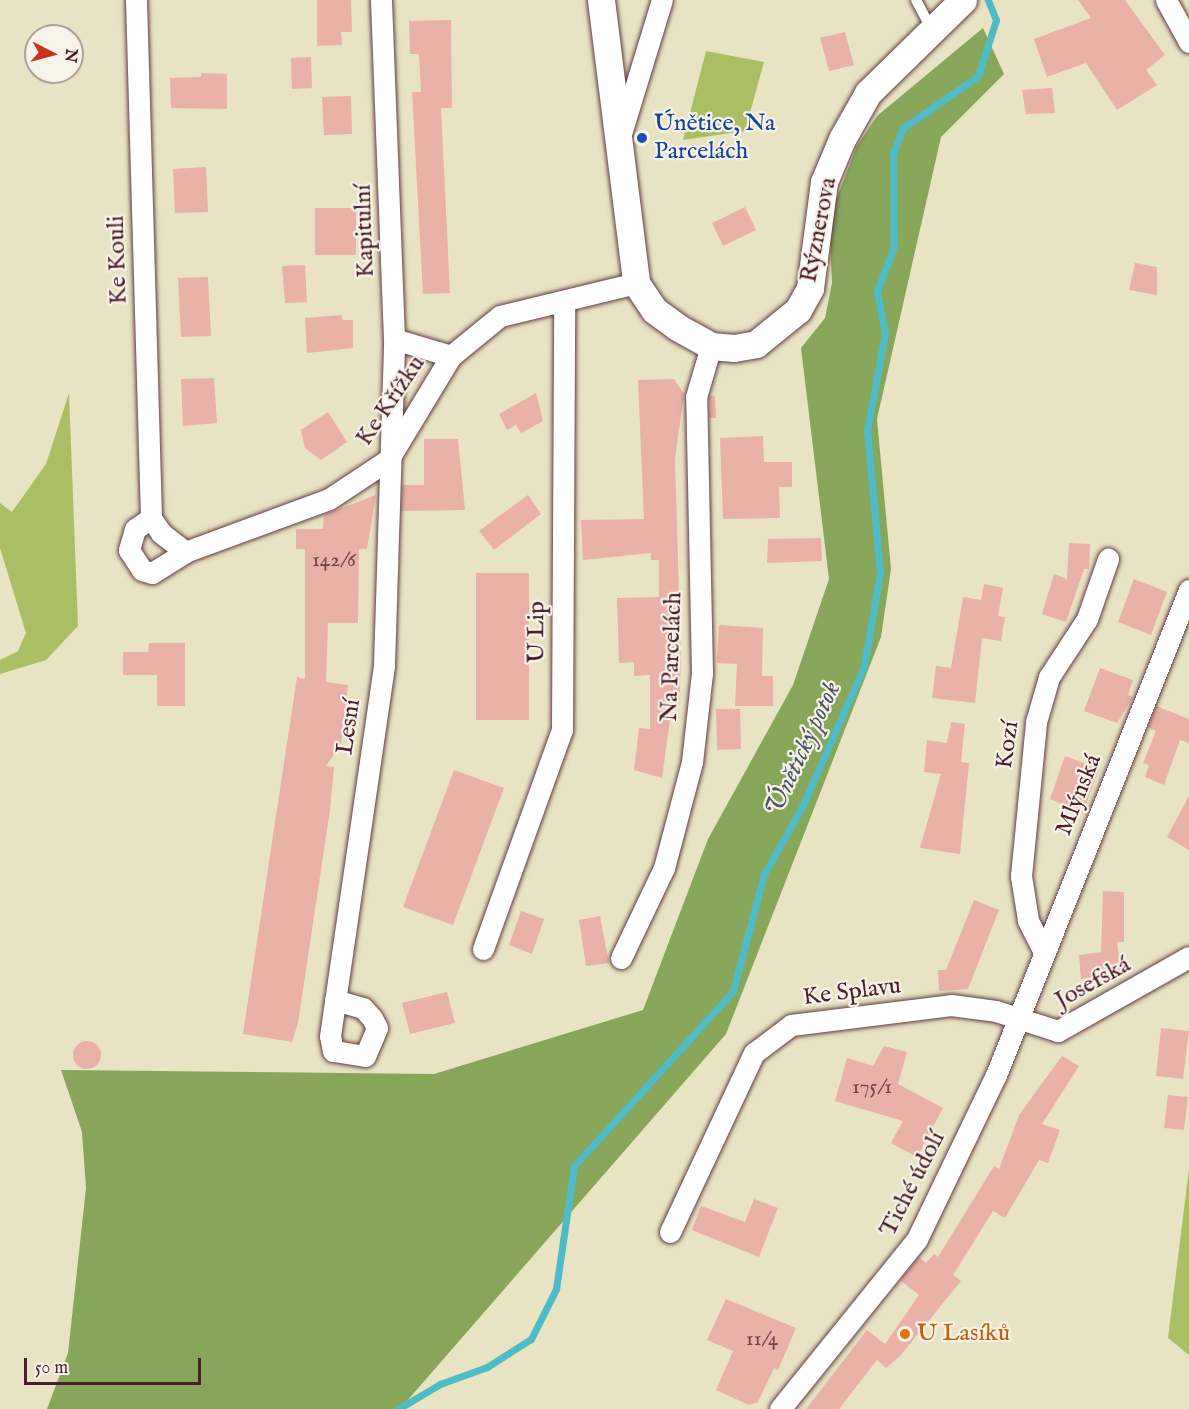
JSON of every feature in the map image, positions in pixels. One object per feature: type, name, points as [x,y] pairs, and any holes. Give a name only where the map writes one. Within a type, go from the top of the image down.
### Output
[{"type":"street","name":"Ke Kouli","points":[[135,0],[151,518]]},
{"type":"street","name":"Kapitulní","points":[[381,0],[394,339],[388,460]]},
{"type":"street","points":[[601,0],[636,283],[654,310],[711,346]]},
{"type":"street","points":[[619,139],[662,0]]},
{"type":"street","name":"Rýznerova","points":[[711,346],[756,344],[798,310],[810,288],[824,182],[842,140],[868,93],[931,27],[963,0]]},
{"type":"street","points":[[1166,0],[1189,42]]},
{"type":"street","name":"Ke Křížku","points":[[185,552],[329,499],[388,460],[452,356],[500,316],[636,283]]},
{"type":"street","name":"U Lip","points":[[483,949],[562,730],[564,302]]},
{"type":"street","points":[[394,339],[452,356]]},
{"type":"street","name":"Na Parcelách","points":[[621,958],[664,868],[692,762],[702,673],[696,397],[711,346]]},
{"type":"street","name":"Lesní","points":[[335,1000],[384,665],[388,460]]},
{"type":"street","points":[[151,518],[160,533],[185,552],[152,573],[134,563],[129,550],[135,530],[151,518]]},
{"type":"street","name":"Kozí","points":[[1044,952],[1028,920],[1021,876],[1036,722],[1049,677],[1087,619],[1108,559]]},
{"type":"street","name":"Mlýnská","points":[[1017,1020],[1189,590]]},
{"type":"street","name":"Josefská","points":[[1017,1020],[1058,1031],[1189,957]]},
{"type":"street","name":"Ke Splavu","points":[[670,1232],[753,1053],[791,1025],[951,1005],[996,1011],[1017,1020]]},
{"type":"street","name":"Tiché údolí","points":[[780,1409],[917,1239],[1017,1020]]},
{"type":"lane","points":[[916,0],[931,27]]},
{"type":"green space","points":[[983,28],[1004,74],[941,137],[877,419],[891,569],[881,637],[726,1034],[400,1409],[47,1409],[68,1353],[86,1188],[82,1132],[61,1070],[434,1074],[643,1010],[708,839],[793,685],[829,579],[801,348],[825,318],[832,283],[829,218],[857,146],[877,116]]},
{"type":"green space","points":[[706,51],[764,62],[745,131],[683,140]]},
{"type":"green space","points":[[69,393],[78,626],[46,660],[0,674],[0,660],[18,651],[26,633],[0,548],[0,503],[12,512],[46,464]]},
{"type":"green space","points":[[1189,1169],[1189,1355],[1168,1338]]},
{"type":"building","points":[[317,0],[351,0],[352,32],[341,32],[342,45],[317,46]]},
{"type":"building","points":[[1078,0],[1125,0],[1165,55],[1146,70],[1157,85],[1117,110],[1086,63],[1047,77],[1034,39],[1091,18]]},
{"type":"building","points":[[451,20],[452,108],[441,108],[450,293],[423,294],[412,92],[421,92],[419,54],[410,54],[409,21]]},
{"type":"building","points":[[845,32],[854,65],[829,71],[820,38]]},
{"type":"building","points":[[311,57],[312,88],[292,89],[291,58]]},
{"type":"building","points":[[201,73],[227,74],[227,109],[171,108],[170,78],[201,77]]},
{"type":"building","points":[[1052,88],[1055,113],[1026,114],[1022,90]]},
{"type":"building","points":[[351,96],[352,134],[324,135],[322,97]]},
{"type":"building","points":[[206,167],[208,212],[175,213],[173,169]]},
{"type":"building","points":[[745,207],[756,230],[723,246],[712,223]]},
{"type":"building","points":[[315,208],[356,208],[356,255],[315,255]]},
{"type":"building","points":[[1135,263],[1157,267],[1157,295],[1129,290]]},
{"type":"building","points":[[305,265],[307,302],[285,303],[282,266]]},
{"type":"building","points":[[208,277],[211,336],[181,337],[178,278]]},
{"type":"building","points":[[342,315],[342,320],[353,320],[353,348],[307,353],[305,318]]},
{"type":"building","points":[[214,378],[217,423],[183,426],[181,379]]},
{"type":"building","points":[[674,379],[684,394],[675,459],[681,661],[679,706],[672,706],[662,778],[634,770],[639,728],[650,729],[650,675],[634,676],[634,662],[619,663],[617,598],[659,597],[659,560],[651,560],[651,553],[583,560],[581,520],[644,519],[638,380]]},
{"type":"building","points":[[536,393],[543,421],[521,433],[516,425],[507,430],[499,414]]},
{"type":"building","points":[[710,396],[715,396],[716,418],[709,418]]},
{"type":"building","points":[[328,412],[347,442],[321,460],[305,448],[301,430]]},
{"type":"building","points":[[763,436],[764,462],[792,462],[792,487],[779,487],[780,518],[723,519],[720,438]]},
{"type":"building","points":[[424,439],[458,439],[465,510],[401,511],[402,485],[424,485]]},
{"type":"building","points":[[376,495],[367,549],[359,549],[358,623],[328,623],[326,682],[348,685],[341,744],[326,766],[334,767],[330,810],[298,1023],[292,1042],[243,1034],[297,677],[305,679],[305,549],[296,549],[296,529],[323,529],[324,515]]},
{"type":"building","points":[[528,495],[541,514],[494,550],[479,531]]},
{"type":"building","points":[[821,538],[822,561],[767,563],[768,539]]},
{"type":"building","points":[[1069,543],[1090,544],[1089,569],[1084,569],[1066,622],[1042,614],[1054,574],[1067,579]]},
{"type":"building","points":[[476,573],[529,573],[529,720],[476,720]]},
{"type":"building","points":[[1134,579],[1167,592],[1151,635],[1118,622]]},
{"type":"building","points":[[984,584],[1003,588],[998,616],[1005,617],[1001,641],[982,638],[975,703],[932,698],[936,666],[951,668],[963,597],[981,600]]},
{"type":"building","points":[[719,625],[763,628],[762,676],[773,676],[773,706],[735,706],[737,664],[717,663]]},
{"type":"building","points":[[149,643],[185,643],[185,706],[157,706],[157,675],[123,675],[123,652],[148,652]]},
{"type":"building","points":[[1100,668],[1133,680],[1128,695],[1133,697],[1117,723],[1084,711]]},
{"type":"building","points":[[1156,706],[1189,719],[1189,743],[1180,740],[1164,785],[1145,777],[1149,765],[1143,763],[1156,731],[1148,728]]},
{"type":"building","points":[[716,709],[740,709],[741,749],[717,750]]},
{"type":"building","points":[[951,722],[965,724],[961,762],[969,763],[960,854],[920,848],[941,774],[924,772],[927,740],[947,743]]},
{"type":"building","points":[[1065,756],[1099,769],[1083,812],[1050,799]]},
{"type":"building","points":[[454,770],[504,788],[453,925],[403,907]]},
{"type":"building","points":[[1189,796],[1189,850],[1167,837]]},
{"type":"building","points":[[1103,891],[1124,892],[1124,942],[1117,942],[1121,974],[1081,979],[1079,955],[1101,952]]},
{"type":"building","points":[[974,900],[999,910],[968,989],[939,991],[938,970],[946,970]]},
{"type":"building","points":[[521,911],[544,919],[532,954],[509,945]]},
{"type":"building","points":[[600,916],[609,963],[586,966],[579,920]]},
{"type":"building","points":[[447,992],[455,1023],[410,1034],[402,1003]]},
{"type":"building","points":[[1161,1028],[1189,1031],[1183,1079],[1156,1076]]},
{"type":"building","points":[[87,1041],[97,1045],[101,1055],[97,1065],[87,1069],[77,1065],[73,1055],[77,1045]]},
{"type":"building","points":[[884,1046],[907,1052],[898,1084],[943,1108],[917,1157],[891,1143],[903,1121],[835,1101],[847,1058],[873,1066]]},
{"type":"building","points":[[1062,1056],[1079,1066],[1042,1124],[1060,1130],[1048,1163],[1039,1160],[1005,1218],[993,1211],[953,1275],[961,1281],[900,1356],[886,1368],[877,1360],[839,1409],[806,1409],[867,1330],[885,1344],[919,1295],[900,1280],[919,1257],[926,1263],[934,1254],[938,1257],[994,1166],[999,1169],[1019,1115]]},
{"type":"building","points":[[1168,1095],[1188,1097],[1184,1130],[1164,1128]]},
{"type":"building","points":[[754,1199],[778,1208],[759,1257],[692,1230],[701,1206],[745,1222]]},
{"type":"building","points":[[726,1299],[796,1328],[778,1370],[774,1368],[758,1402],[749,1405],[716,1390],[733,1351],[707,1340]]},
{"type":"waterway","name":"Únětický potok","points":[[398,1409],[440,1384],[487,1367],[531,1339],[556,1289],[574,1166],[733,991],[764,874],[801,809],[864,666],[880,572],[867,430],[885,334],[877,292],[894,246],[893,154],[903,128],[978,76],[996,20],[988,0]]},
{"type":"place","name":"Únětice, Na Parcelách","points":[[642,138]]},
{"type":"place","name":"U Lasíků","points":[[905,1334]]}]
